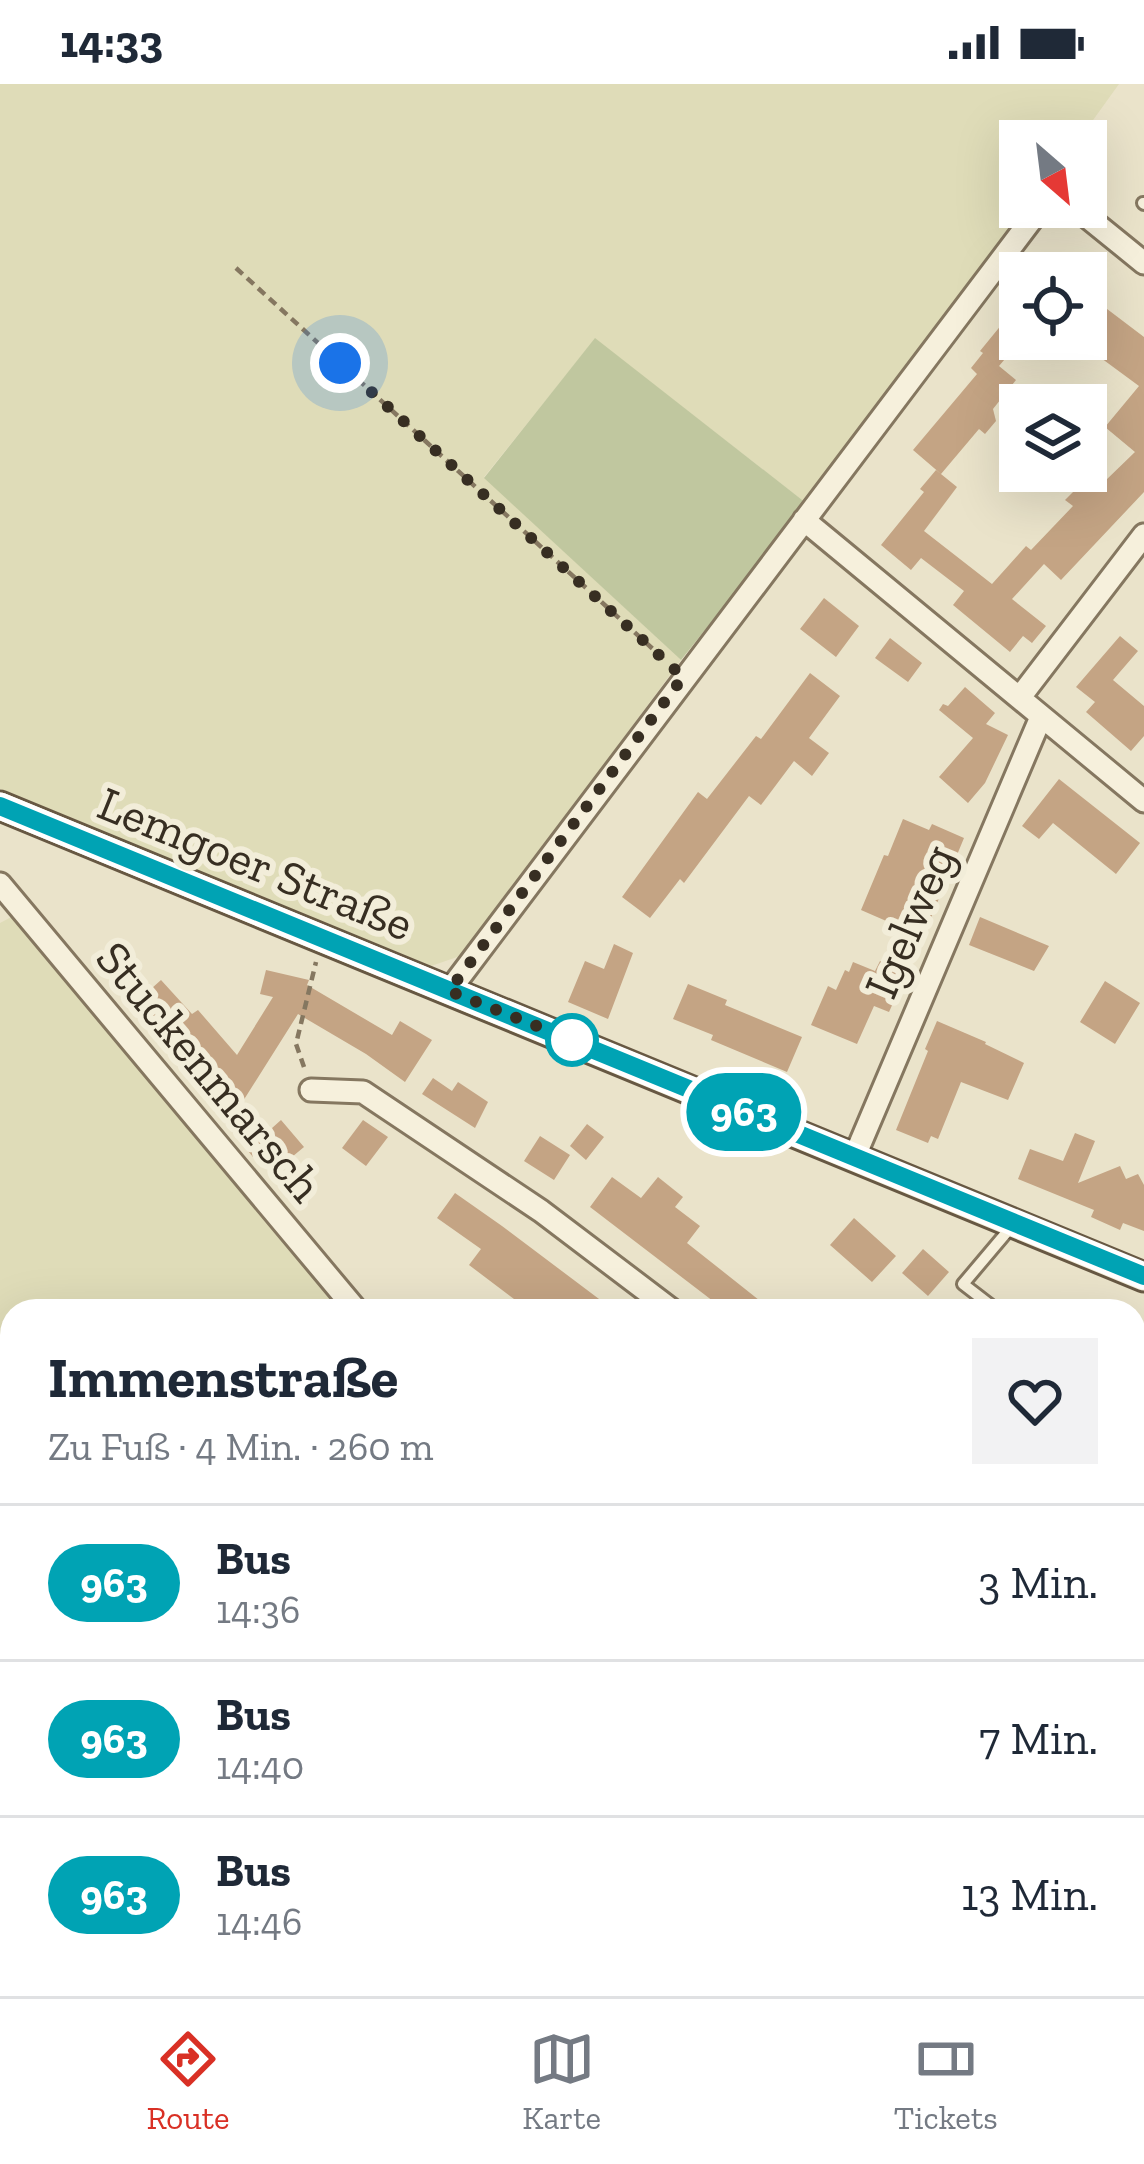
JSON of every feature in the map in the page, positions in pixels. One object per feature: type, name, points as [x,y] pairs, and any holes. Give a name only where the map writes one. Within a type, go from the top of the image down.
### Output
[{"type":"main road","name":"Lemgoer Straße","points":[[0,806],[1144,1276]]},
{"type":"street","points":[[449,991],[1025,228]]},
{"type":"street","points":[[1101,228],[1144,263]]},
{"type":"street","points":[[804,520],[1144,801]]},
{"type":"street","points":[[1020,697],[1144,535]]},
{"type":"street","name":"Igelweg","points":[[854,1158],[1041,717]]},
{"type":"street","name":"Stuckenmarsch","points":[[0,884],[347,1299]]},
{"type":"street","points":[[311,1090],[363,1092],[541,1211],[657,1299]]},
{"type":"lane","points":[[982,1299],[963,1284],[1015,1223]]},
{"type":"path","points":[[236,268],[683,677]]},
{"type":"path","points":[[311,1090],[296,1044],[322,938]]},
{"type":"shaded area","points":[[0,84],[1119,84],[1093,120],[999,120],[999,228],[1013,228],[806,503],[595,339],[484,477],[681,660],[463,955],[431,966],[0,789]]},
{"type":"shaded area","points":[[17,914],[341,1299],[0,1299],[0,923]]},
{"type":"green space","points":[[595,338],[806,503],[681,660],[484,478]]},
{"type":"building","points":[[1107,309],[1144,337],[1144,492],[1061,580],[1044,564],[1012,599],[1046,626],[1032,643],[1023,636],[1010,652],[953,605],[964,591],[921,558],[911,570],[881,545],[936,470],[957,487],[924,531],[992,584],[1026,546],[1031,550],[1073,506],[1065,500],[1073,492],[1107,492],[1107,479],[1135,452],[1107,425],[1139,386],[1104,360]]},
{"type":"building","points":[[999,328],[999,360],[1004,360],[999,366],[1016,380],[999,384],[999,401],[993,409],[996,421],[985,434],[979,429],[941,474],[913,450],[977,374],[971,368]]},
{"type":"building","points":[[824,598],[859,626],[836,657],[800,629]]},
{"type":"building","points":[[1120,636],[1138,651],[1113,680],[1144,706],[1144,736],[1131,751],[1086,712],[1095,702],[1076,687]]},
{"type":"building","points":[[890,638],[922,663],[908,682],[875,658]]},
{"type":"building","points":[[810,673],[840,696],[809,738],[829,753],[812,776],[794,761],[761,805],[749,796],[684,883],[680,879],[650,918],[622,897],[698,792],[707,799],[756,736],[761,739]]},
{"type":"building","points":[[965,687],[995,713],[986,724],[1008,735],[985,783],[968,803],[939,777],[973,738],[939,710]]},
{"type":"building","points":[[1059,779],[1140,843],[1116,874],[1053,823],[1039,839],[1022,826]]},
{"type":"building","points":[[903,819],[929,830],[932,824],[964,838],[923,937],[861,910]]},
{"type":"building","points":[[980,917],[1049,946],[1034,971],[969,945]]},
{"type":"building","points":[[614,944],[633,953],[608,1019],[568,1002],[585,961],[604,969]]},
{"type":"building","points":[[880,961],[901,970],[896,981],[902,983],[889,1012],[874,1006],[857,1044],[811,1025],[828,986],[836,990],[853,962],[875,971]]},
{"type":"building","points":[[266,970],[309,980],[307,985],[392,1035],[400,1021],[432,1040],[405,1082],[298,1014],[238,1109],[262,1137],[281,1120],[304,1147],[275,1171],[259,1152],[253,1157],[179,1057],[133,1005],[161,980],[192,1014],[198,1010],[237,1055],[273,997],[260,994]]},
{"type":"building","points":[[1105,981],[1140,1003],[1115,1044],[1080,1022]]},
{"type":"building","points":[[688,984],[802,1037],[787,1072],[673,1019]]},
{"type":"building","points":[[937,1021],[1024,1063],[1008,1100],[961,1082],[938,1139],[931,1136],[928,1143],[896,1130]]},
{"type":"building","points":[[433,1078],[452,1091],[458,1082],[488,1102],[475,1128],[422,1094]]},
{"type":"building","points":[[363,1120],[388,1137],[366,1166],[342,1148]]},
{"type":"building","points":[[587,1124],[604,1137],[586,1160],[570,1146]]},
{"type":"building","points":[[1075,1133],[1095,1141],[1078,1183],[1120,1166],[1126,1179],[1138,1174],[1144,1185],[1144,1231],[1123,1223],[1120,1230],[1091,1217],[1094,1210],[1018,1179],[1030,1149],[1063,1161]]},
{"type":"building","points":[[540,1136],[570,1155],[554,1180],[524,1161]]},
{"type":"building","points":[[612,1177],[641,1198],[658,1177],[683,1197],[675,1207],[700,1226],[687,1243],[758,1299],[710,1299],[590,1207]]},
{"type":"building","points":[[455,1193],[599,1299],[514,1299],[469,1265],[481,1249],[437,1218]]},
{"type":"building","points":[[854,1218],[896,1256],[872,1282],[830,1245]]},
{"type":"building","points":[[923,1249],[949,1272],[928,1296],[902,1273]]},
{"type":"bus line","name":"963","points":[[0,806],[1144,1276]]},
{"type":"route","points":[[340,363],[683,677],[449,991],[572,1040]]}]
